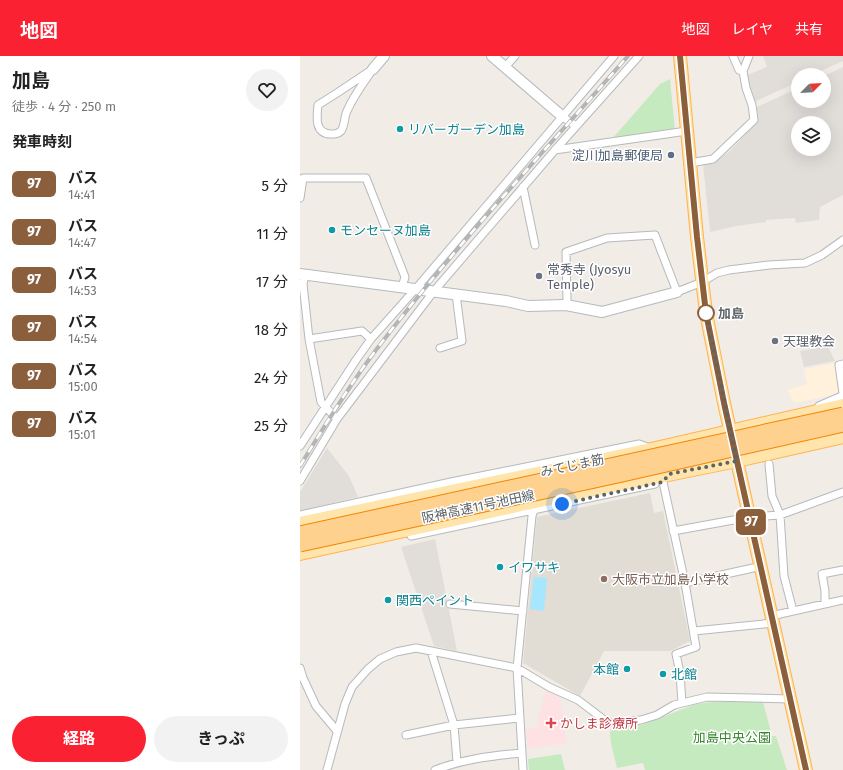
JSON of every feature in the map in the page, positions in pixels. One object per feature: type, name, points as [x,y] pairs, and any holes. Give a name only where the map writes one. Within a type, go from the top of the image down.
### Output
[{"type":"highway","name":"阪神高速11号池田線","points":[[300,533],[843,414]]},
{"type":"highway","name":"阪神高速11号池田線","points":[[300,545],[618,476],[843,424]]},
{"type":"main road","points":[[680,56],[706,313],[737,461],[806,770]]},
{"type":"main road","name":"みてじま筋","points":[[300,523],[651,448],[843,405]]},
{"type":"main road","points":[[300,554],[666,478],[843,437]]},
{"type":"street","points":[[373,69],[318,105],[317,125],[320,130],[325,134],[336,134],[340,132],[343,128],[347,112],[359,89],[384,56]]},
{"type":"street","points":[[492,56],[576,126]]},
{"type":"street","points":[[505,67],[515,56]]},
{"type":"street","points":[[300,446],[371,339],[614,56]]},
{"type":"street","points":[[300,481],[337,420],[434,291],[555,150],[639,56]]},
{"type":"street","points":[[733,56],[739,70],[743,71]]},
{"type":"street","points":[[690,163],[713,159],[754,120],[752,105],[746,88],[743,71],[749,56]]},
{"type":"street","points":[[555,150],[687,131]]},
{"type":"street","points":[[300,198],[303,178],[366,178],[405,277],[402,287]]},
{"type":"street","points":[[523,187],[535,245]]},
{"type":"street","points":[[566,305],[566,252],[607,238],[655,235],[677,292]]},
{"type":"street","points":[[337,420],[321,402],[309,339],[302,274],[506,301],[528,306],[566,305],[602,312],[677,292],[702,282],[717,273],[729,270],[769,265],[805,263],[822,255],[843,240]]},
{"type":"street","points":[[440,348],[462,342],[456,294]]},
{"type":"street","points":[[309,339],[362,331],[371,339]]},
{"type":"street","points":[[843,364],[839,365],[843,393]]},
{"type":"street","points":[[803,414],[843,397]]},
{"type":"street","points":[[812,444],[843,442]]},
{"type":"street","points":[[300,515],[451,482],[639,444],[651,448]]},
{"type":"street","points":[[769,464],[772,496],[780,516],[784,576],[793,611]]},
{"type":"street","points":[[666,478],[673,531],[685,583],[696,647],[676,654],[680,673],[682,703]]},
{"type":"street","points":[[673,531],[750,517],[780,516],[843,492]]},
{"type":"street","points":[[300,559],[530,507],[532,516],[516,668],[523,770]]},
{"type":"street","points":[[685,583],[753,568]]},
{"type":"street","points":[[825,604],[825,591],[822,574],[843,570]]},
{"type":"street","points":[[694,631],[772,620],[793,611],[843,600]]},
{"type":"street","points":[[450,604],[523,611]]},
{"type":"street","points":[[328,770],[337,730],[352,687],[368,669],[387,656],[396,652],[416,648],[516,668],[549,688],[578,700],[597,716],[607,722],[617,723],[641,720],[657,715],[674,705],[707,697],[790,699]]},
{"type":"street","points":[[431,651],[454,725],[457,762]]},
{"type":"street","points":[[300,668],[316,706],[337,730]]},
{"type":"street","points":[[406,735],[454,725],[519,718]]},
{"type":"street","points":[[435,770],[457,762],[489,756],[521,753]]},
{"type":"shaded area","points":[[763,56],[843,56],[843,61],[828,68],[791,68],[791,85],[754,102],[747,75],[767,67]]},
{"type":"shaded area","points":[[843,67],[843,195],[820,207],[819,220],[796,223],[795,218],[766,220],[766,222],[736,226],[710,232],[703,164],[715,162],[730,151],[758,121],[757,107],[791,91],[791,108],[831,108],[831,73]]},
{"type":"shaded area","points":[[828,346],[835,361],[804,367],[800,351]]},
{"type":"shaded area","points":[[835,363],[840,394],[794,403],[787,390],[807,384],[804,369]]},
{"type":"shaded area","points":[[327,448],[349,476],[358,497],[300,511],[300,492]]},
{"type":"shaded area","name":"大阪市立加島小学校","points":[[650,493],[654,513],[663,511],[690,641],[670,651],[604,651],[580,696],[523,663],[537,517]]},
{"type":"shaded area","points":[[435,539],[457,651],[434,646],[401,547]]},
{"type":"shaded area","name":"かしま診療所","points":[[546,691],[560,697],[567,743],[528,749],[526,729],[538,727],[538,719]]},
{"type":"green space","points":[[670,79],[675,131],[612,139],[660,84]]},
{"type":"green space","name":"加島中央公園","points":[[712,702],[763,702],[772,736],[776,736],[787,770],[645,770],[643,763],[617,768],[611,744],[610,732],[615,727],[642,725],[696,704]]},
{"type":"green space","points":[[561,754],[565,770],[529,770],[528,759]]},
{"type":"water","points":[[534,577],[547,578],[544,611],[530,609]]},
{"type":"railway","points":[[300,466],[336,407],[356,378],[376,350],[436,274],[628,56]]},
{"type":"bus line","name":"97","points":[[680,56],[697,237],[706,313],[724,403],[806,770]]},
{"type":"place","name":"リバーガーデン加島","points":[[400,129]]},
{"type":"place","name":"淀川加島郵便局","points":[[671,155]]},
{"type":"place","name":"モンセーヌ加島","points":[[332,230]]},
{"type":"place","name":"常秀寺 (Jyosyu Temple)","points":[[539,276]]},
{"type":"place","name":"加島","points":[[706,313]]},
{"type":"place","name":"天理教会","points":[[775,341]]},
{"type":"place","name":"イワサキ","points":[[500,567]]},
{"type":"place","name":"大阪市立加島小学校","points":[[604,579]]},
{"type":"place","name":"関西ペイント","points":[[388,600]]},
{"type":"place","name":"本館","points":[[627,669]]},
{"type":"place","name":"北館","points":[[663,674]]},
{"type":"place","name":"かしま診療所","points":[[551,723]]},
{"type":"route","points":[[562,504],[663,482],[669,474],[737,461],[706,313]]}]
